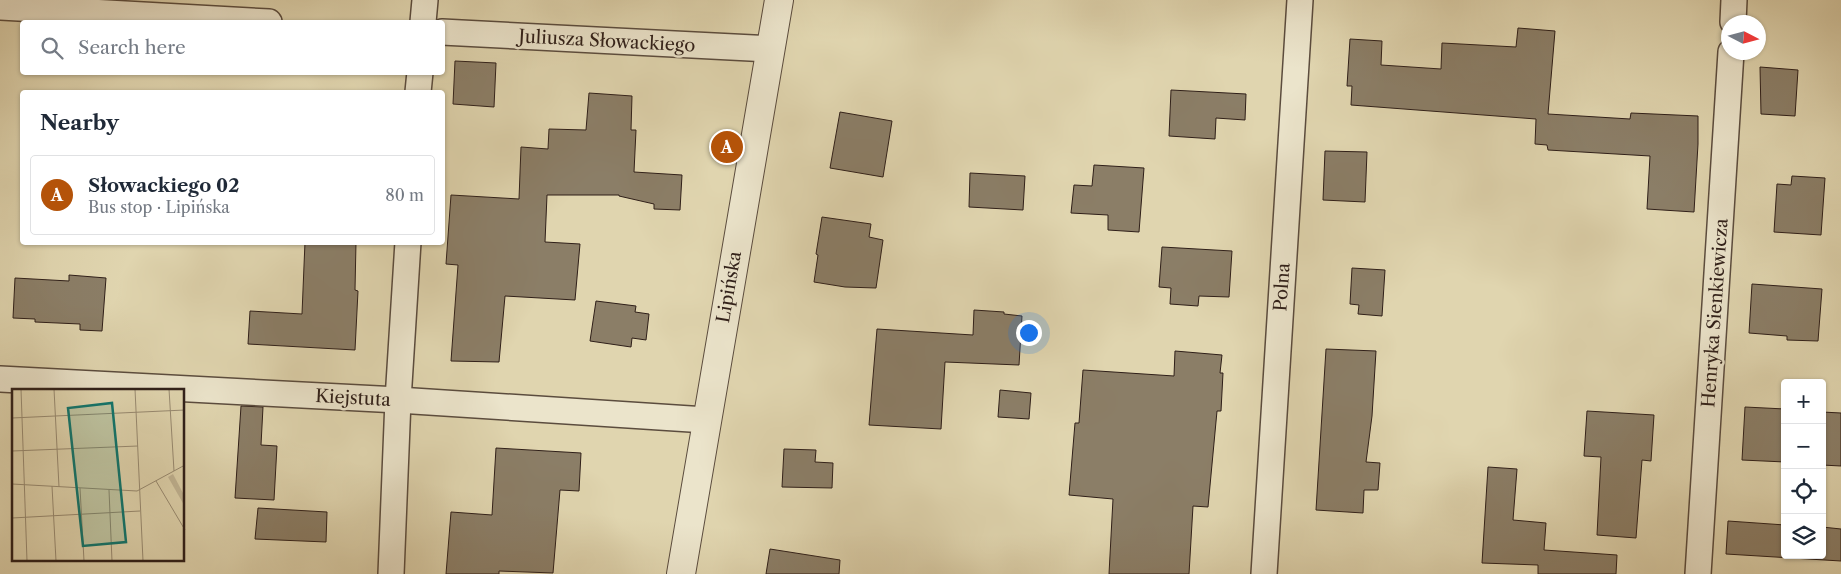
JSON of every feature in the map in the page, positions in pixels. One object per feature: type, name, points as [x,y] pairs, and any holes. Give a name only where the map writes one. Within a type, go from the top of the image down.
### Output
[{"type":"street","points":[[423,20],[425,0]]},
{"type":"street","name":"Lipińska","points":[[680,574],[778,0]]},
{"type":"street","name":"Polna","points":[[1264,574],[1300,0]]},
{"type":"street","points":[[1733,15],[1734,0]]},
{"type":"street","points":[[0,7],[233,20]]},
{"type":"street","name":"Juliusza Słowackiego","points":[[445,32],[771,48]]},
{"type":"street","name":"Henryka Sienkiewicza","points":[[1698,574],[1730,60]]},
{"type":"street","points":[[418,90],[420,75]]},
{"type":"street","points":[[391,574],[398,400],[408,245]]},
{"type":"street","name":"Kiejstuta","points":[[0,379],[398,400],[706,420]]},
{"type":"building","points":[[1518,28],[1555,31],[1548,114],[1630,119],[1631,113],[1698,116],[1694,212],[1647,209],[1650,156],[1548,150],[1547,145],[1535,144],[1536,119],[1351,105],[1352,86],[1347,86],[1350,39],[1382,41],[1381,65],[1441,69],[1442,43],[1516,47]]},
{"type":"building","points":[[455,61],[496,63],[494,107],[453,104]]},
{"type":"building","points":[[1760,67],[1798,70],[1795,116],[1761,114]]},
{"type":"building","points":[[1171,90],[1246,94],[1245,120],[1216,118],[1215,139],[1169,136]]},
{"type":"building","points":[[589,93],[632,96],[631,130],[636,130],[634,172],[682,175],[680,210],[654,209],[654,204],[619,195],[547,195],[545,242],[580,244],[575,300],[505,296],[499,362],[451,361],[458,265],[446,264],[451,195],[519,199],[521,147],[548,149],[549,129],[586,130]]},
{"type":"building","points":[[840,112],[892,121],[883,177],[830,168]]},
{"type":"building","points":[[1325,151],[1367,152],[1365,202],[1323,200]]},
{"type":"building","points":[[1094,165],[1144,168],[1139,232],[1108,230],[1108,215],[1071,213],[1074,185],[1092,186]]},
{"type":"building","points":[[970,173],[1025,176],[1023,210],[969,207]]},
{"type":"building","points":[[1792,176],[1825,178],[1821,235],[1774,232],[1777,184],[1791,185]]},
{"type":"building","points":[[822,217],[871,224],[869,237],[883,240],[876,288],[845,287],[814,282]]},
{"type":"building","points":[[305,245],[356,245],[355,290],[358,291],[355,350],[248,344],[250,311],[302,314]]},
{"type":"building","points":[[1162,247],[1232,251],[1229,297],[1199,296],[1198,306],[1170,304],[1171,288],[1159,287]]},
{"type":"building","points":[[1352,268],[1385,270],[1382,316],[1358,314],[1359,305],[1350,304]]},
{"type":"building","points":[[69,275],[106,278],[102,331],[80,330],[80,324],[35,322],[35,319],[13,318],[15,278],[69,281]]},
{"type":"building","points":[[1752,284],[1822,289],[1818,341],[1787,340],[1787,336],[1749,333]]},
{"type":"building","points":[[596,301],[636,306],[635,312],[649,314],[646,340],[632,338],[631,347],[590,341]]},
{"type":"building","points":[[974,310],[1004,312],[1004,314],[1022,316],[1019,365],[945,362],[941,429],[869,425],[877,329],[973,335]]},
{"type":"building","points":[[1326,349],[1376,351],[1372,416],[1366,462],[1380,463],[1378,490],[1364,490],[1363,513],[1316,510]]},
{"type":"building","points":[[1175,351],[1222,355],[1220,373],[1223,373],[1221,411],[1217,411],[1208,507],[1193,506],[1189,574],[1109,574],[1113,499],[1069,495],[1075,423],[1079,423],[1083,370],[1174,376]]},
{"type":"building","points":[[1000,390],[1031,393],[1029,419],[998,417]]},
{"type":"building","points":[[241,406],[263,407],[261,445],[277,446],[274,500],[235,498]]},
{"type":"building","points":[[1745,407],[1781,409],[1781,462],[1742,460]]},
{"type":"building","points":[[1587,411],[1654,415],[1651,461],[1642,460],[1636,538],[1597,535],[1601,457],[1584,456]]},
{"type":"building","points":[[1826,412],[1841,413],[1841,466],[1826,465]]},
{"type":"building","points":[[496,448],[581,453],[579,491],[560,490],[553,573],[499,571],[499,574],[446,574],[451,512],[492,515]]},
{"type":"building","points":[[784,449],[816,450],[815,462],[833,463],[832,488],[782,487]]},
{"type":"building","points":[[1488,467],[1517,469],[1513,520],[1546,523],[1544,550],[1617,555],[1616,574],[1538,574],[1538,565],[1482,563]]},
{"type":"building","points":[[258,508],[327,512],[326,542],[255,539]]},
{"type":"building","points":[[1728,521],[1781,525],[1781,557],[1726,554]]},
{"type":"building","points":[[1826,527],[1841,529],[1841,561],[1808,559],[1826,559]]},
{"type":"building","points":[[770,549],[840,560],[839,574],[766,574]]},
{"type":"place","name":"Słowackiego 02","points":[[727,147]]}]
